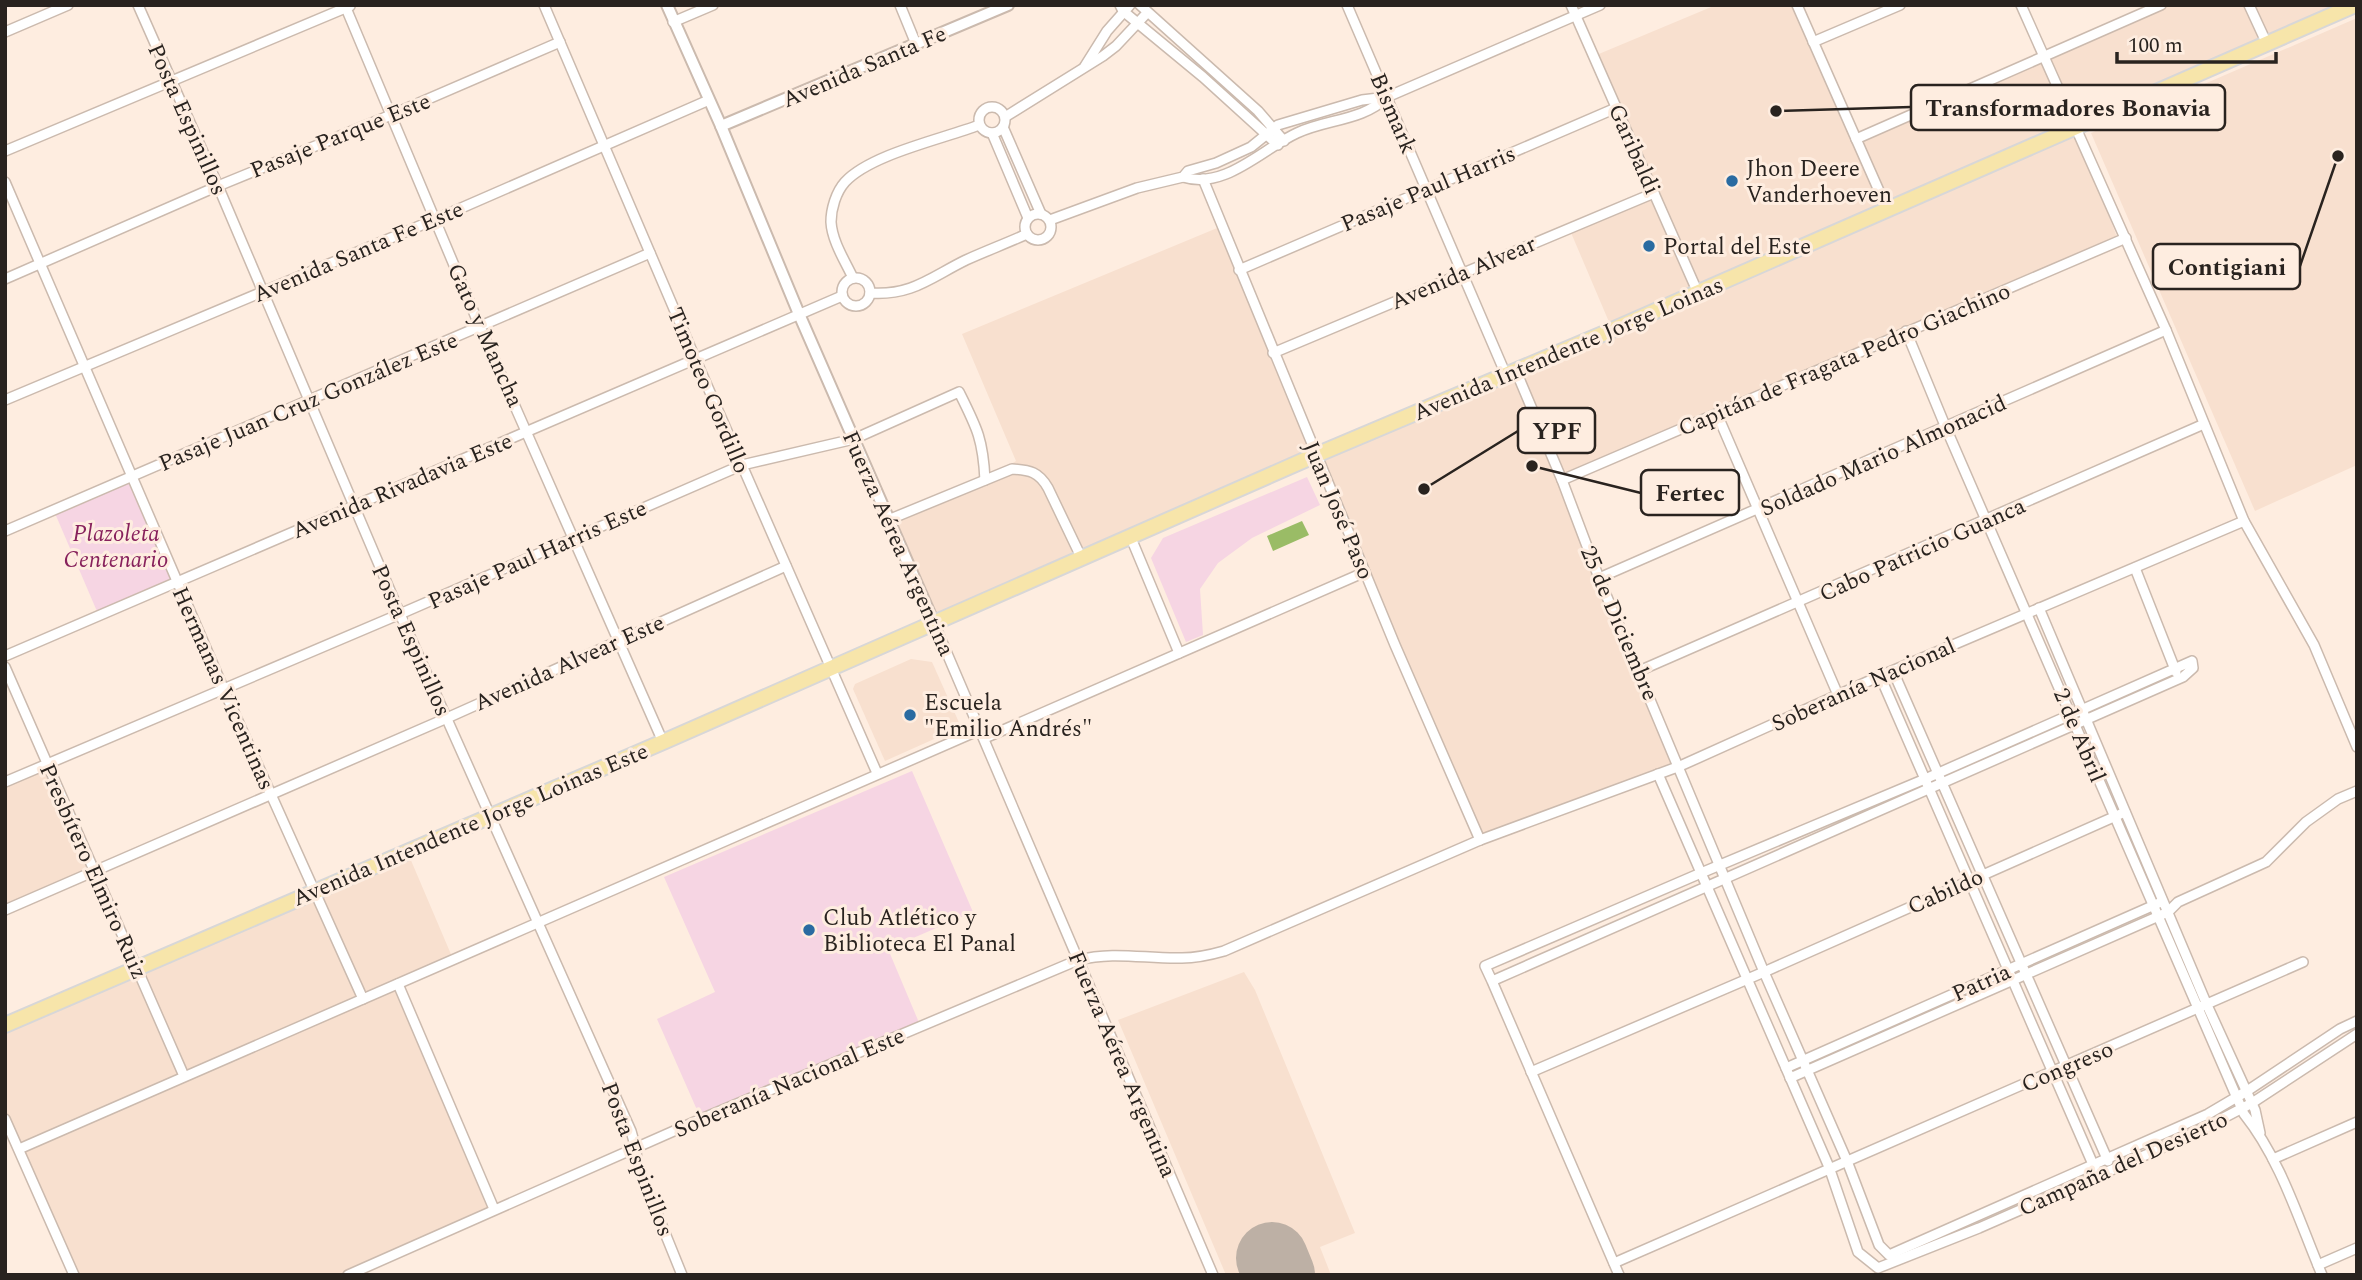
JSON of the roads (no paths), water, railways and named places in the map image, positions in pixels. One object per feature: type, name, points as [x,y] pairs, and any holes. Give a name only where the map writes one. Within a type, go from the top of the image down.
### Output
[{"type":"main road","name":"Avenida Intendente Jorge Loinas","points":[[934,622],[1316,455],[1698,293],[2356,5]]},
{"type":"main road","name":"Avenida Intendente Jorge Loinas Este","points":[[5,1025],[663,742],[934,622]]},
{"type":"street","points":[[5,32],[68,5]]},
{"type":"street","name":"Posta Espinillos","points":[[138,5],[400,614],[631,1131],[637,1164],[682,1275]]},
{"type":"street","name":"Timoteo Gordillo","points":[[544,5],[877,773]]},
{"type":"street","name":"Fuerza Aérea Argentina","points":[[667,5],[983,734],[1213,1275]]},
{"type":"street","points":[[673,22],[713,5]]},
{"type":"street","points":[[900,5],[916,44]]},
{"type":"street","name":"Avenida Santa Fe","points":[[721,126],[1008,5]]},
{"type":"street","name":"Bismark","points":[[1347,5],[1462,272],[1511,373]]},
{"type":"street","name":"Garibaldi","points":[[1571,5],[1698,293]]},
{"type":"street","points":[[1183,177],[1188,171],[1216,163],[1251,147],[1279,125],[1362,100],[1387,97],[1600,5]]},
{"type":"street","points":[[1797,5],[1887,209]]},
{"type":"street","points":[[1813,43],[1900,5]]},
{"type":"street","points":[[2021,5],[2166,330],[2244,522],[2314,645],[2357,747]]},
{"type":"street","points":[[1856,139],[2161,5]]},
{"type":"street","points":[[2249,5],[2267,44]]},
{"type":"street","points":[[6,152],[348,6]]},
{"type":"street","name":"Gato y Mancha","points":[[348,6],[481,327],[663,742]]},
{"type":"street","points":[[1085,66],[1124,7],[1137,23],[1281,143]]},
{"type":"street","points":[[992,133],[1028,218],[1025,226],[1027,234],[1034,239],[1043,239],[1051,229],[1050,220],[1041,214],[1004,122],[996,107],[988,107],[979,116],[979,125],[985,131],[997,132],[1004,122],[1116,46],[1137,23],[1143,9],[1258,111],[1270,132]]},
{"type":"street","name":"Pasaje Parque Este","points":[[5,279],[560,42]]},
{"type":"street","points":[[1050,220],[1137,188],[1183,177],[1203,179],[1238,169],[1303,131],[1377,107],[1387,97]]},
{"type":"street","name":"Avenida Santa Fe Este","points":[[5,400],[606,147],[709,100]]},
{"type":"street","name":"Pasaje Paul Harris","points":[[1240,270],[1616,108]]},
{"type":"street","points":[[853,278],[831,222],[835,198],[846,181],[866,166],[979,125]]},
{"type":"street","name":"Juan José Paso","points":[[1203,179],[1273,354],[1480,840]]},
{"type":"street","name":"Hermanas Vicentinas","points":[[5,182],[224,690],[363,999]]},
{"type":"street","name":"Avenida Alvear","points":[[1273,354],[1654,192]]},
{"type":"street","points":[[1028,218],[1041,214]]},
{"type":"street","points":[[870,293],[909,290],[965,261],[1027,234]]},
{"type":"street","name":"Capitán de Fragata Pedro Giachino","points":[[1562,480],[2126,238]]},
{"type":"street","name":"Pasaje Juan Cruz González Este","points":[[5,530],[650,253]]},
{"type":"street","points":[[853,278],[866,281],[870,293],[866,302],[857,306],[848,303],[842,296],[845,283],[853,278]]},
{"type":"street","name":"Avenida Rivadavia Este","points":[[5,656],[842,296]]},
{"type":"street","name":"Soldado Mario Almonacid","points":[[1599,578],[2166,330]]},
{"type":"street","name":"2 de Abril","points":[[1906,331],[2115,816],[2164,914],[2241,1108],[2273,1159],[2322,1275]]},
{"type":"street","name":"25 de Diciembre","points":[[1511,373],[1562,480],[1599,578],[1764,972],[1847,1161],[1879,1245],[1889,1255]]},
{"type":"street","name":"Pasaje Paul Harris Este","points":[[5,782],[742,465],[853,439],[959,392],[980,433],[984,449],[985,480]]},
{"type":"street","points":[[1717,414],[1838,695]]},
{"type":"street","name":"Cabo Patricio Guanca","points":[[1639,671],[1800,603],[2204,424]]},
{"type":"street","points":[[888,520],[1012,469],[1033,471],[1042,478],[1048,488],[1082,559]]},
{"type":"street","name":"Soberanía Nacional","points":[[1480,840],[1679,766],[1880,676],[2244,522]]},
{"type":"street","points":[[1131,538],[1179,653]]},
{"type":"street","name":"Avenida Alvear Este","points":[[5,910],[447,718],[786,566]]},
{"type":"street","points":[[2135,568],[2176,668],[2176,681]]},
{"type":"street","points":[[19,1149],[877,773],[983,734],[1365,572]]},
{"type":"street","name":"2 de Abril","points":[[2039,608],[2125,811],[2159,903]]},
{"type":"street","points":[[1619,1275],[1486,966],[1720,865],[1940,778],[2084,715],[2192,662],[2193,668],[2176,681],[2084,715]]},
{"type":"street","name":"Presbítero Elmiro Ruiz","points":[[5,667],[184,1076]]},
{"type":"street","points":[[1894,671],[2112,1169]]},
{"type":"street","points":[[1880,676],[2097,1175]]},
{"type":"street","points":[[1658,774],[1829,1167]]},
{"type":"street","points":[[1492,981],[1707,888],[1927,783]]},
{"type":"street","name":"Patria","points":[[1786,1068],[1806,1066],[2013,981],[2164,914],[2178,902],[2266,862],[2306,822],[2338,799],[2357,791]]},
{"type":"street","name":"Cabildo","points":[[1531,1072],[1764,972],[2125,811]]},
{"type":"street","name":"Soberanía Nacional Este","points":[[348,1275],[843,1058],[1078,960],[1101,954],[1201,957],[1224,950],[1480,840]]},
{"type":"street","name":"Patria","points":[[1790,1079],[1806,1066],[2008,970],[2159,903],[2178,902]]},
{"type":"street","name":"Congreso","points":[[1614,1263],[2303,962]]},
{"type":"street","points":[[398,984],[494,1209]]},
{"type":"street","name":"2 de Abril","points":[[2203,1007],[2247,1091],[2260,1135]]},
{"type":"street","name":"Campaña del Desierto","points":[[1889,1255],[2207,1114],[2237,1098],[2340,1029],[2357,1021]]},
{"type":"street","name":"Campaña del Desierto","points":[[1829,1167],[1858,1252],[1878,1268],[1979,1228],[2189,1136],[2252,1103],[2357,1034]]},
{"type":"street","points":[[5,1119],[74,1275]]},
{"type":"street","points":[[2273,1159],[2357,1122]]},
{"type":"street","points":[[2318,1265],[2357,1248]]},
{"type":"place","name":"Transformadores Bonavia","points":[[1776,111]]},
{"type":"place","name":"Contigiani","points":[[2338,156]]},
{"type":"place","name":"Jhon Deere Vanderhoeven","points":[[1732,181]]},
{"type":"place","name":"Portal del Este","points":[[1649,246]]},
{"type":"place","name":"Fertec","points":[[1532,466]]},
{"type":"place","name":"YPF","points":[[1424,489]]},
{"type":"place","name":"Escuela \"Emilio Andrés\"","points":[[910,715]]},
{"type":"place","name":"Club Atlético y Biblioteca El Panal","points":[[809,930]]},
{"type":"park label","name":"Plazoleta Centenario","points":[[116,546]]}]
